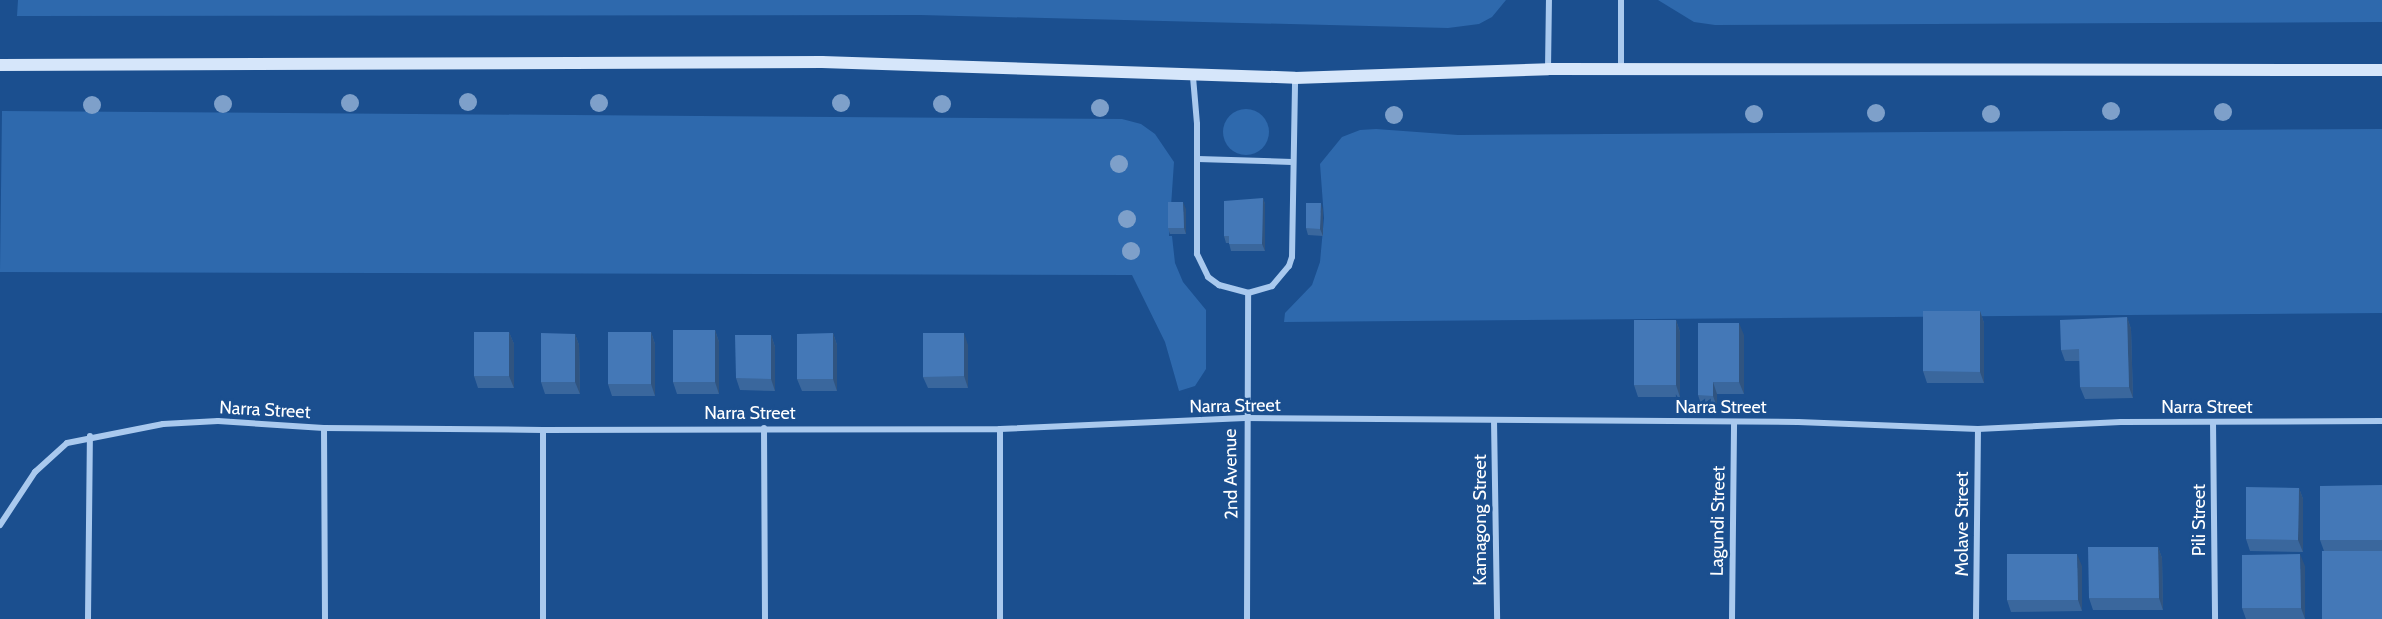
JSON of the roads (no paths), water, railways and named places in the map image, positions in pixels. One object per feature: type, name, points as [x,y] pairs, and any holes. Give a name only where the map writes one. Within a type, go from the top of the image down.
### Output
[{"type":"street","points":[[1548,69],[1549,0]]},
{"type":"street","points":[[1621,0],[1621,69]]},
{"type":"street","points":[[0,65],[822,62],[1295,78],[1548,69],[2382,70]]},
{"type":"street","points":[[1193,76],[1198,159],[1197,254],[1208,277],[1248,293],[1272,286],[1289,266],[1295,78]]},
{"type":"street","points":[[1198,159],[1292,162]]},
{"type":"street","name":"2nd Avenue","points":[[1247,619],[1245,418],[1248,293]]},
{"type":"street","name":"Narra Street","points":[[0,525],[13,500],[52,454],[67,443],[90,436],[162,424],[218,422],[324,428],[543,430],[1000,429],[1245,418],[1798,422],[1978,429],[2213,422],[2382,421]]},
{"type":"street","name":"Kamagong Street","points":[[1494,420],[1497,619]]},
{"type":"street","name":"Pili Street","points":[[2213,422],[2215,619]]},
{"type":"street","name":"Lagundi Street","points":[[1732,619],[1734,423]]},
{"type":"street","points":[[324,428],[325,619]]},
{"type":"street","points":[[764,428],[765,619]]},
{"type":"street","points":[[1000,429],[1000,619]]},
{"type":"street","name":"Molave Street","points":[[1976,619],[1978,429]]},
{"type":"street","points":[[543,430],[543,619]]},
{"type":"street","points":[[88,619],[90,436]]}]
